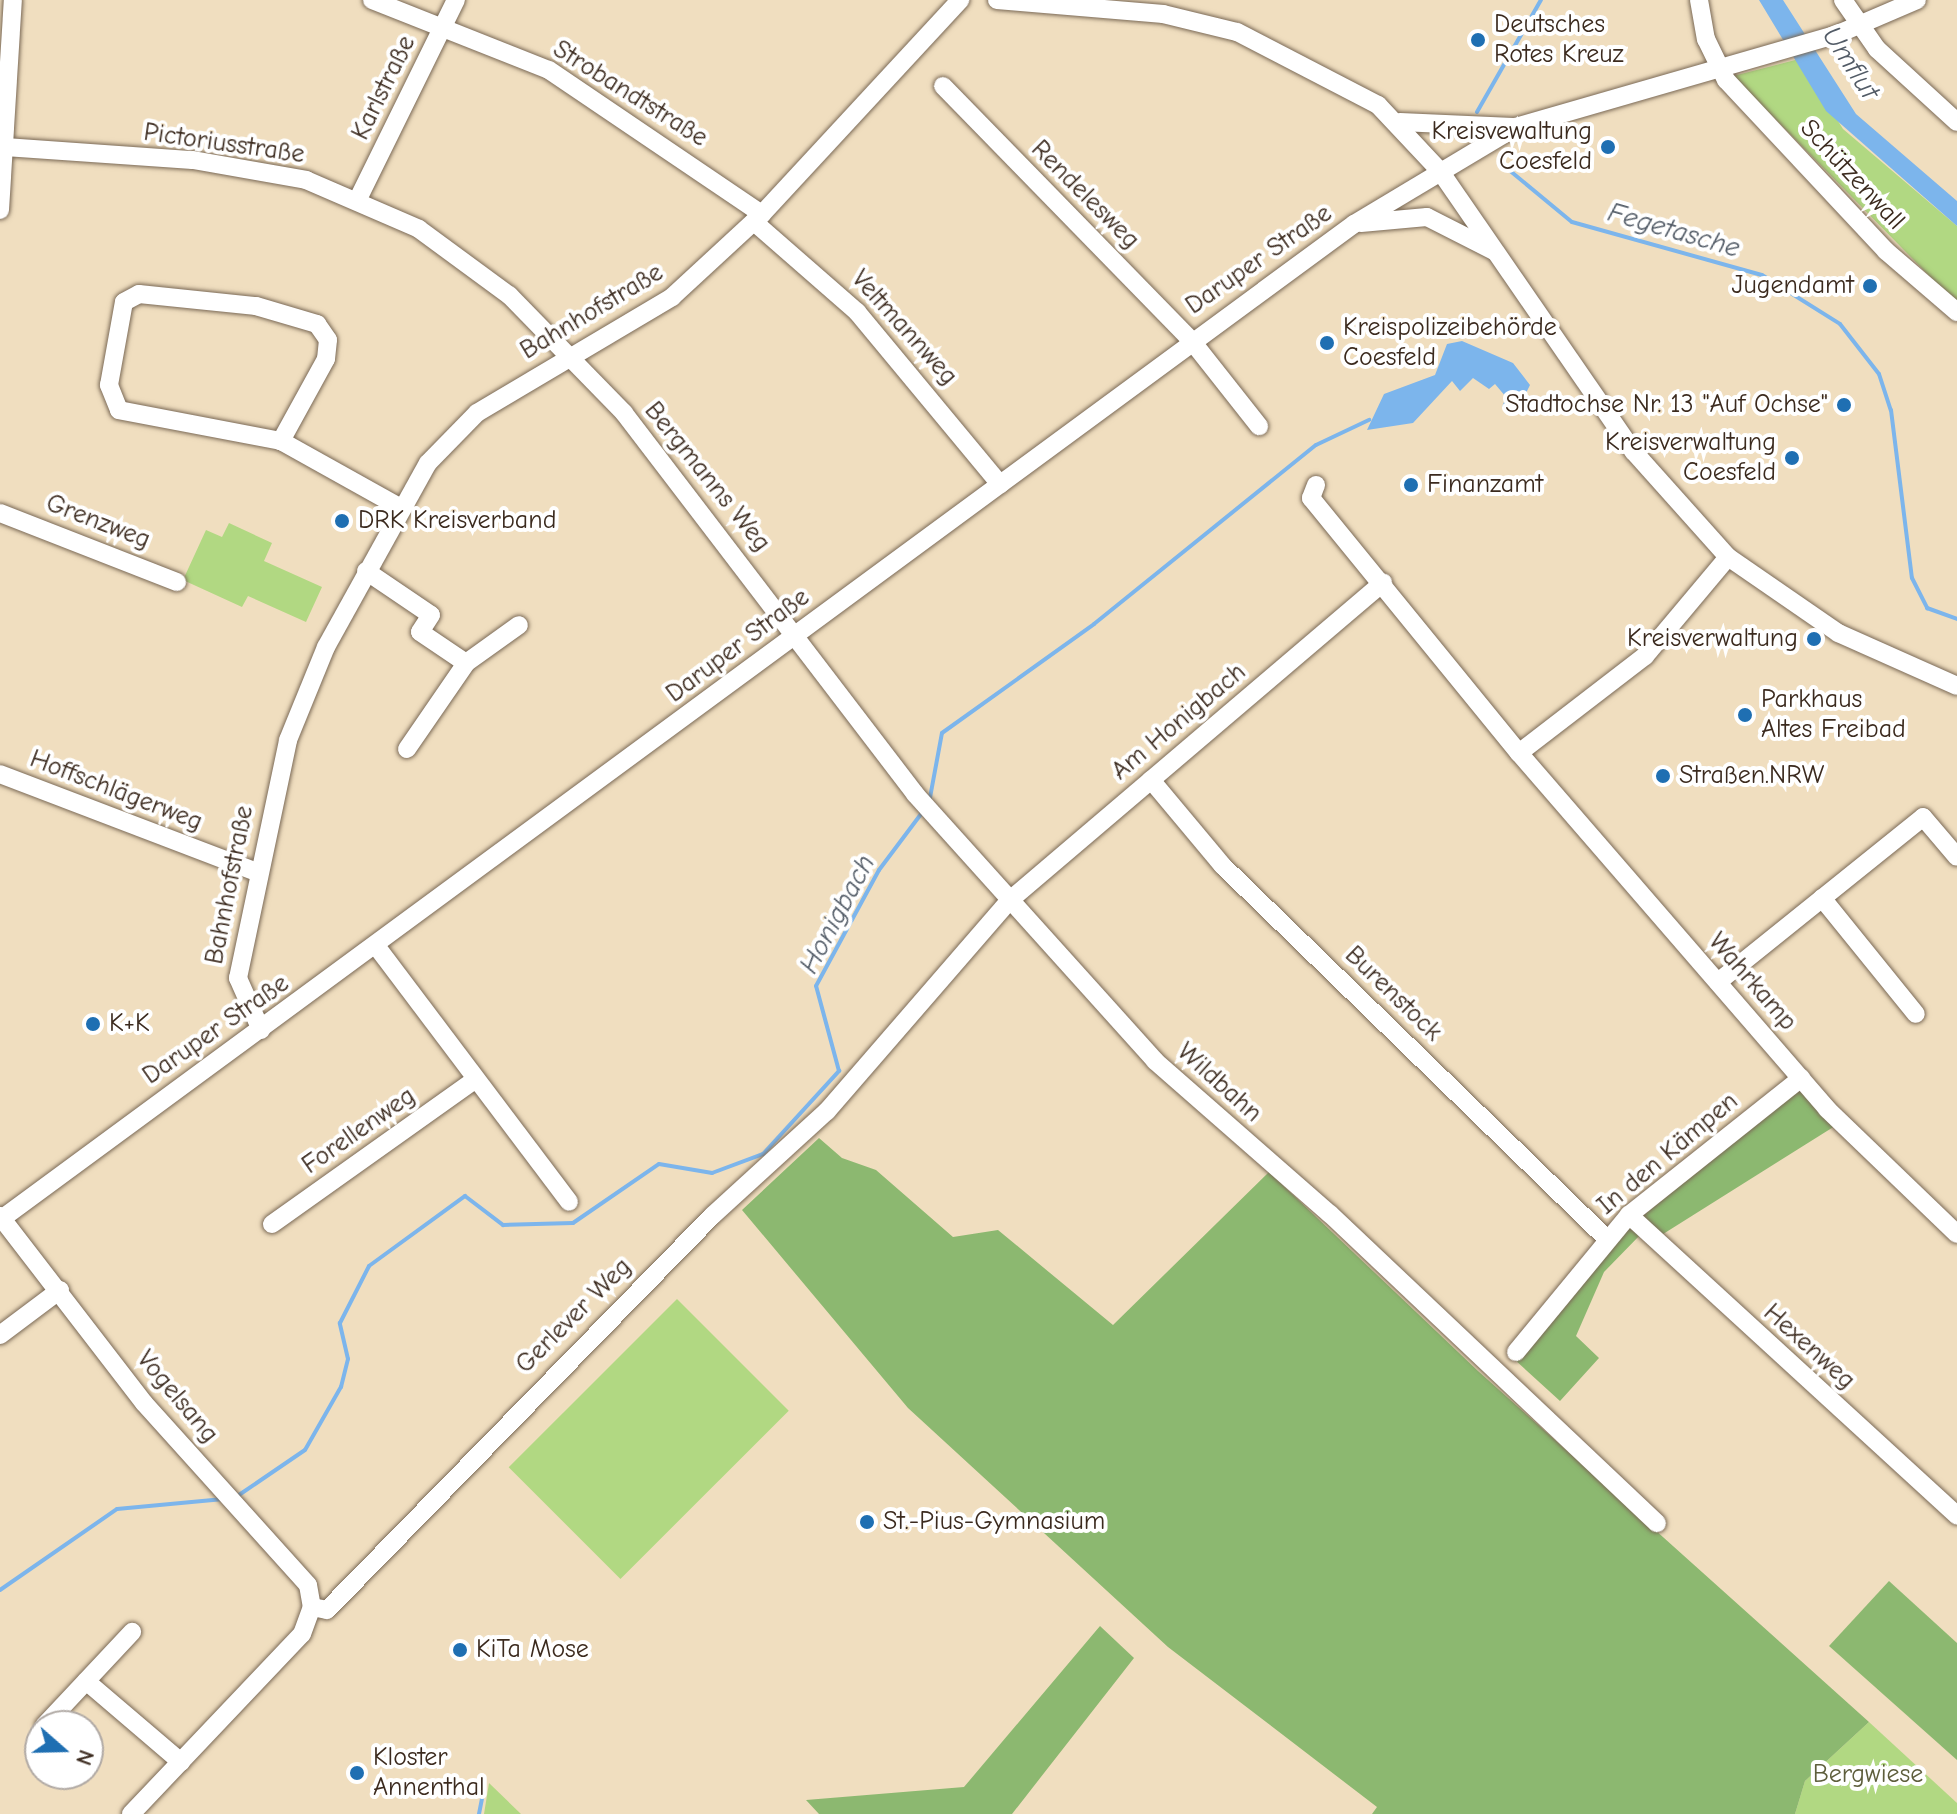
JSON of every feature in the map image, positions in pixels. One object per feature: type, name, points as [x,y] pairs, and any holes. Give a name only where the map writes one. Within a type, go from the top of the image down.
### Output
[{"type":"street","points":[[0,210],[13,0]]},
{"type":"street","name":"Strobandtstraße","points":[[372,0],[549,70],[758,218]]},
{"type":"street","name":"Karlstraße","points":[[358,199],[456,0]]},
{"type":"street","name":"Bahnhofstraße","points":[[261,1030],[238,978],[288,740],[366,571],[401,508],[456,431],[573,354],[672,297],[758,218],[960,0]]},
{"type":"street","points":[[997,0],[1166,7],[1288,54],[1400,122],[1440,171],[1501,256],[1634,452],[1728,557],[1838,633],[1957,686]]},
{"type":"street","points":[[1699,0],[1716,67]]},
{"type":"street","points":[[1843,0],[1859,27],[1957,122]]},
{"type":"street","name":"Daruper Straße","points":[[1,1218],[377,947],[1191,340],[1354,224],[1516,127],[1859,27],[1917,0]]},
{"type":"street","name":"Schützenwall","points":[[1716,67],[1886,251],[1957,312]]},
{"type":"street","name":"Rendelesweg","points":[[943,86],[1191,340]]},
{"type":"street","name":"Daruper Straße","points":[[1400,122],[1516,127]]},
{"type":"street","name":"Pictoriusstraße","points":[[5,147],[264,171],[358,199],[447,246],[573,354]]},
{"type":"street","points":[[1354,224],[1427,217],[1501,256]]},
{"type":"street","name":"Veltmannweg","points":[[758,218],[857,312],[1000,484]]},
{"type":"street","points":[[281,441],[326,359],[328,340],[317,324],[256,306],[139,294],[124,302],[109,385],[119,410],[281,441],[401,508]]},
{"type":"street","points":[[1191,340],[1259,426]]},
{"type":"street","name":"Bergmanns Weg","points":[[573,354],[795,635]]},
{"type":"street","name":"Wahrkamp","points":[[1316,485],[1311,498],[1519,753],[1801,1078],[1957,1234]]},
{"type":"street","name":"Grenzweg","points":[[0,513],[177,582]]},
{"type":"street","points":[[1519,753],[1645,656],[1728,557]]},
{"type":"street","points":[[366,571],[431,615],[420,632],[466,663]]},
{"type":"street","name":"Am Honigbach","points":[[1010,900],[1383,583]]},
{"type":"street","points":[[407,749],[466,663],[519,625]]},
{"type":"street","name":"Wildbahn","points":[[795,635],[915,794],[1155,1061],[1330,1214],[1657,1523]]},
{"type":"street","name":"Hoffschlägerweg","points":[[0,774],[259,873]]},
{"type":"street","name":"Burenstock","points":[[1151,780],[1222,865],[1607,1239]]},
{"type":"street","points":[[1718,982],[1923,817],[1957,857]]},
{"type":"street","points":[[1822,898],[1916,1014]]},
{"type":"street","name":"Gerlever Weg","points":[[312,1607],[327,1610],[713,1215],[804,1135],[1010,900]]},
{"type":"street","points":[[377,947],[569,1202]]},
{"type":"street","name":"In den Kämpen","points":[[1516,1352],[1629,1215],[1801,1078]]},
{"type":"street","name":"Forellenweg","points":[[272,1224],[475,1080]]},
{"type":"street","name":"Hexenweg","points":[[1629,1215],[1957,1516]]},
{"type":"street","name":"Vogelsang","points":[[1,1218],[60,1290],[144,1403],[308,1585],[312,1607]]},
{"type":"street","points":[[0,1335],[60,1290]]},
{"type":"street","points":[[131,1814],[302,1634],[312,1607]]},
{"type":"street","points":[[59,1710],[132,1632]]},
{"type":"street","points":[[86,1681],[181,1762]]},
{"type":"green space","points":[[1799,59],[1843,129],[1957,226],[1957,304],[1733,76]]},
{"type":"green space","points":[[229,523],[272,543],[264,561],[322,587],[306,622],[248,596],[242,607],[183,580],[206,530],[222,537]]},
{"type":"green space","points":[[1803,1086],[1835,1126],[1652,1241],[1642,1233],[1604,1272],[1576,1336],[1599,1358],[1560,1401],[1514,1359],[1607,1245]]},
{"type":"green space","points":[[819,1138],[842,1158],[876,1170],[953,1237],[998,1230],[1113,1325],[1269,1172],[1478,1371],[1869,1722],[1805,1781],[1795,1814],[1372,1814],[1377,1807],[1168,1647],[908,1408],[742,1210]]},
{"type":"green space","points":[[677,1299],[789,1411],[620,1579],[509,1467]]},
{"type":"green space","points":[[1889,1581],[1957,1643],[1957,1760],[1829,1646]]},
{"type":"green space","points":[[1100,1626],[1134,1658],[1012,1814],[819,1814],[806,1800],[964,1787]]},
{"type":"green space","name":"Bergwiese","points":[[1869,1722],[1957,1803],[1957,1814],[1795,1814],[1805,1781]]},
{"type":"green space","points":[[489,1783],[521,1814],[484,1814]]},
{"type":"water","points":[[1759,0],[1783,0],[1856,114],[1957,201],[1957,226],[1826,111]]},
{"type":"water","points":[[1462,341],[1513,363],[1530,385],[1519,407],[1502,407],[1506,397],[1495,384],[1489,389],[1473,378],[1460,391],[1452,381],[1413,423],[1367,430],[1384,394],[1435,375],[1447,344]]},
{"type":"waterway","name":"Fegetasche","points":[[1477,112],[1541,0]]},
{"type":"waterway","name":"Fegetasche","points":[[1503,165],[1572,222],[1762,275],[1840,324],[1879,374],[1891,410],[1912,578],[1927,608],[1957,619]]},
{"type":"waterway","name":"Honigbach","points":[[929,803],[942,733],[1094,624],[1316,445],[1369,420]]},
{"type":"waterway","name":"Honigbach","points":[[236,1497],[305,1450],[341,1387],[348,1359],[340,1323],[369,1266],[465,1196],[503,1225],[573,1223],[659,1164],[712,1173],[763,1154],[839,1071],[816,986],[879,870],[924,810]]},
{"type":"waterway","name":"Honigbach","points":[[0,1590],[117,1509],[224,1499]]},
{"type":"waterway","points":[[479,1814],[483,1793]]},
{"type":"place","name":"Deutsches Rotes Kreuz","points":[[1478,40]]},
{"type":"place","name":"Kreisvewaltung Coesfeld","points":[[1608,147]]},
{"type":"place","name":"Jugendamt","points":[[1870,286]]},
{"type":"place","name":"Kreispolizeibehörde Coesfeld","points":[[1327,343]]},
{"type":"place","name":"Stadtochse Nr. 13 \"Auf Ochse\"","points":[[1844,405]]},
{"type":"place","name":"Kreisverwaltung Coesfeld","points":[[1792,458]]},
{"type":"place","name":"Finanzamt","points":[[1411,485]]},
{"type":"place","name":"DRK Kreisverband","points":[[342,521]]},
{"type":"place","name":"Kreisverwaltung","points":[[1814,639]]},
{"type":"place","name":"Parkhaus Altes Freibad","points":[[1745,715]]},
{"type":"place","name":"Straßen.NRW","points":[[1663,776]]},
{"type":"place","name":"K+K","points":[[93,1024]]},
{"type":"place","name":"St.-Pius-Gymnasium","points":[[867,1522]]},
{"type":"place","name":"KiTa Mose","points":[[460,1650]]},
{"type":"place","name":"Kloster Annenthal","points":[[357,1773]]},
{"type":"water label","name":"Umflut","points":[[1851,63]]}]
